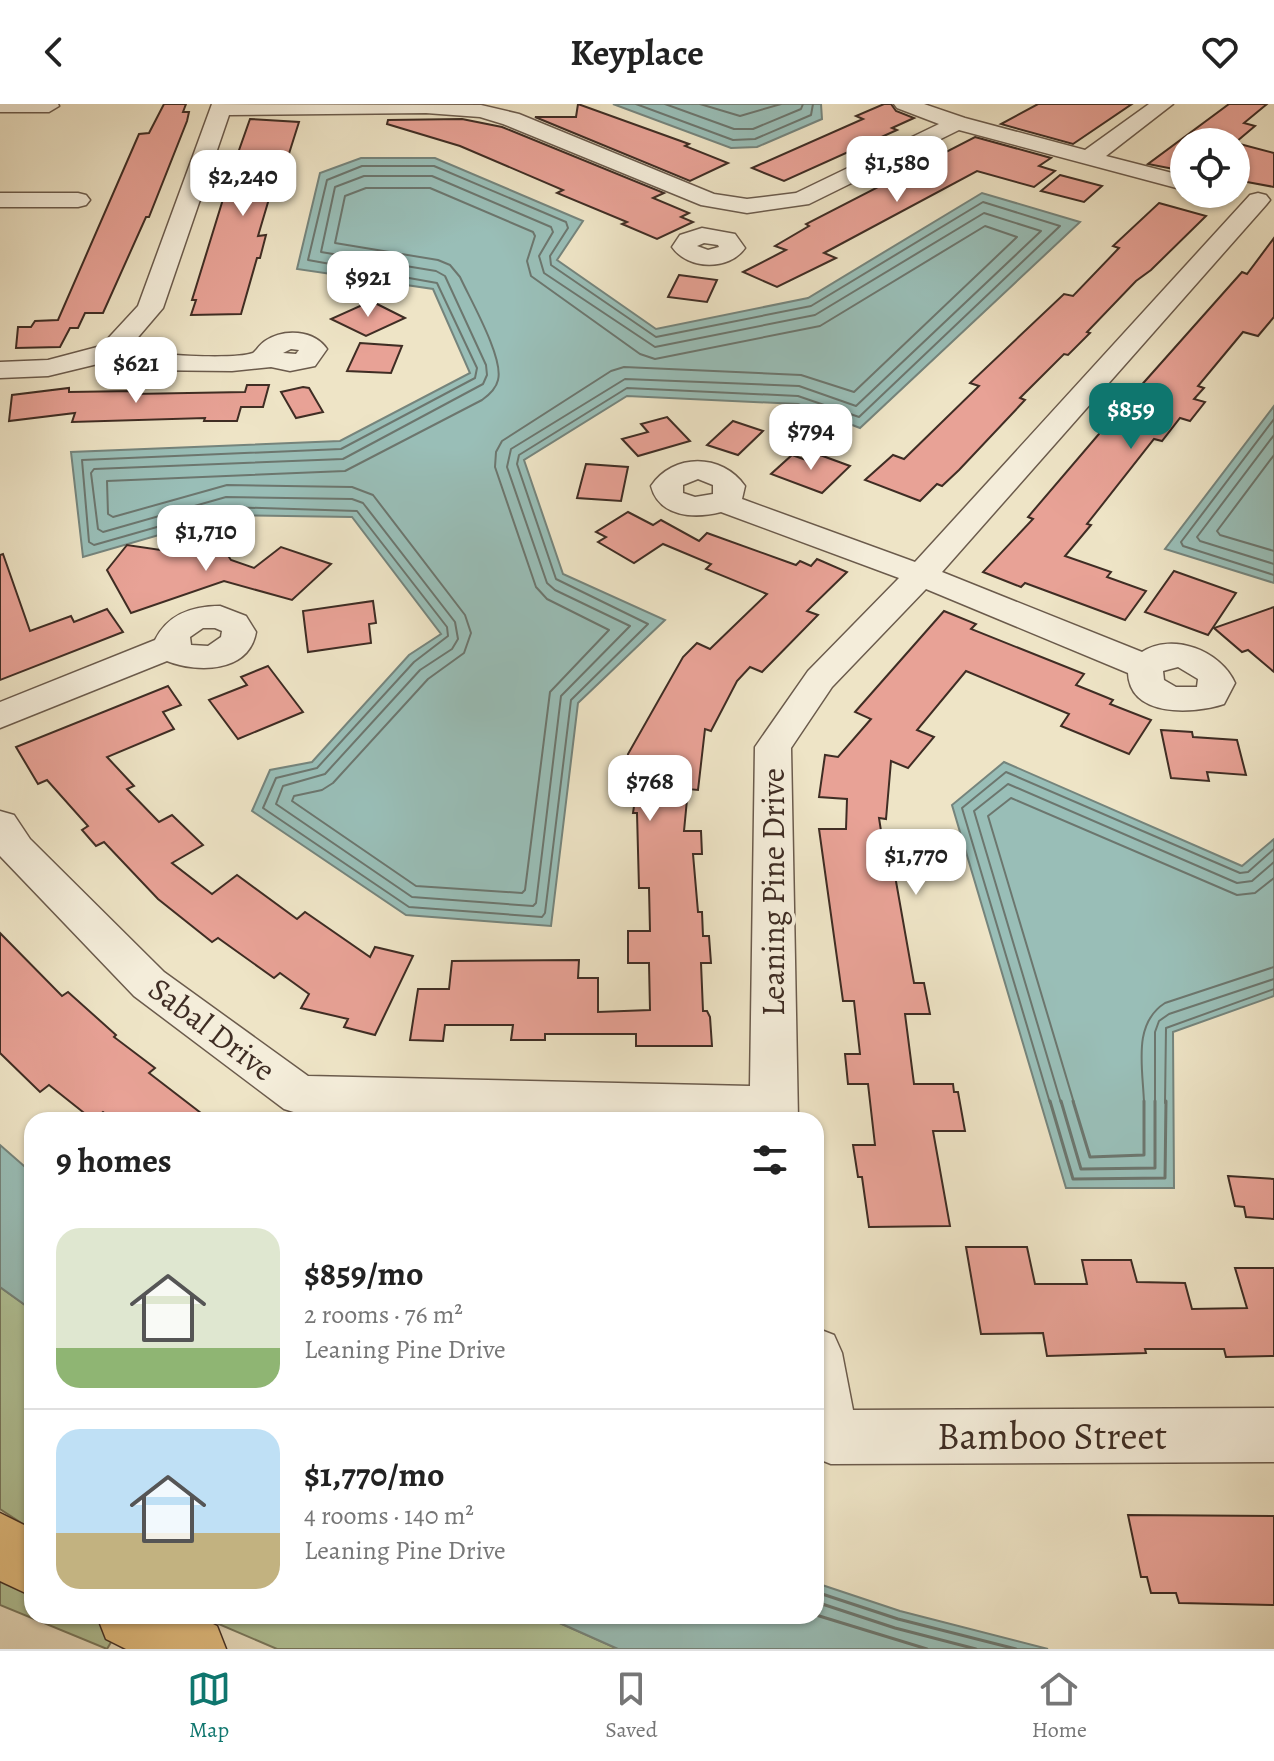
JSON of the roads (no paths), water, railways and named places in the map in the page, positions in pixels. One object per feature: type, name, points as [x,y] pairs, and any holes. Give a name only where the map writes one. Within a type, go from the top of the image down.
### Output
[{"type":"highway","points":[[0,1544],[24,1560]]},
{"type":"highway","points":[[145,1624],[194,1649]]},
{"type":"street","points":[[904,104],[957,123],[1170,180]]},
{"type":"street","points":[[1087,159],[1163,104]]},
{"type":"street","points":[[0,106],[49,106]]},
{"type":"street","points":[[111,352],[150,308],[221,107],[426,107],[481,111],[511,119],[709,200],[747,206],[801,199],[957,123]]},
{"type":"street","name":"Leaning Pine Drive","points":[[774,1112],[773,747],[820,679],[921,575],[1254,199]]},
{"type":"street","points":[[0,200],[78,200]]},
{"type":"street","points":[[726,239],[748,219],[747,206]]},
{"type":"street","points":[[0,370],[48,368],[111,352],[140,362],[232,363],[271,359]]},
{"type":"street","points":[[722,502],[921,575],[1146,667]]},
{"type":"street","points":[[0,716],[172,646]]},
{"type":"street","name":"Sabal Drive","points":[[0,825],[16,849],[149,984],[300,1095],[748,1112]]},
{"type":"street","name":"Bamboo Street","points":[[824,1398],[831,1437],[1274,1435]]},
{"type":"water","points":[[613,104],[821,104],[822,119],[757,147],[731,148]]},
{"type":"water","points":[[361,158],[435,158],[583,221],[557,260],[656,329],[808,298],[982,193],[1080,222],[860,428],[798,404],[627,396],[524,460],[563,574],[665,620],[578,703],[551,926],[406,915],[252,811],[270,770],[312,762],[409,655],[441,634],[352,517],[228,515],[83,557],[71,452],[340,441],[470,373],[433,289],[297,269],[320,173]]},
{"type":"water","points":[[1274,406],[1274,583],[1165,549]]},
{"type":"water","points":[[1004,762],[1242,866],[1274,839],[1274,996],[1173,1032],[1174,1188],[1066,1188],[952,805]]},
{"type":"water","points":[[0,1145],[24,1166],[24,1304],[0,1287]]},
{"type":"water","points":[[824,1586],[900,1611],[1048,1649],[618,1649],[562,1624],[824,1624]]}]
